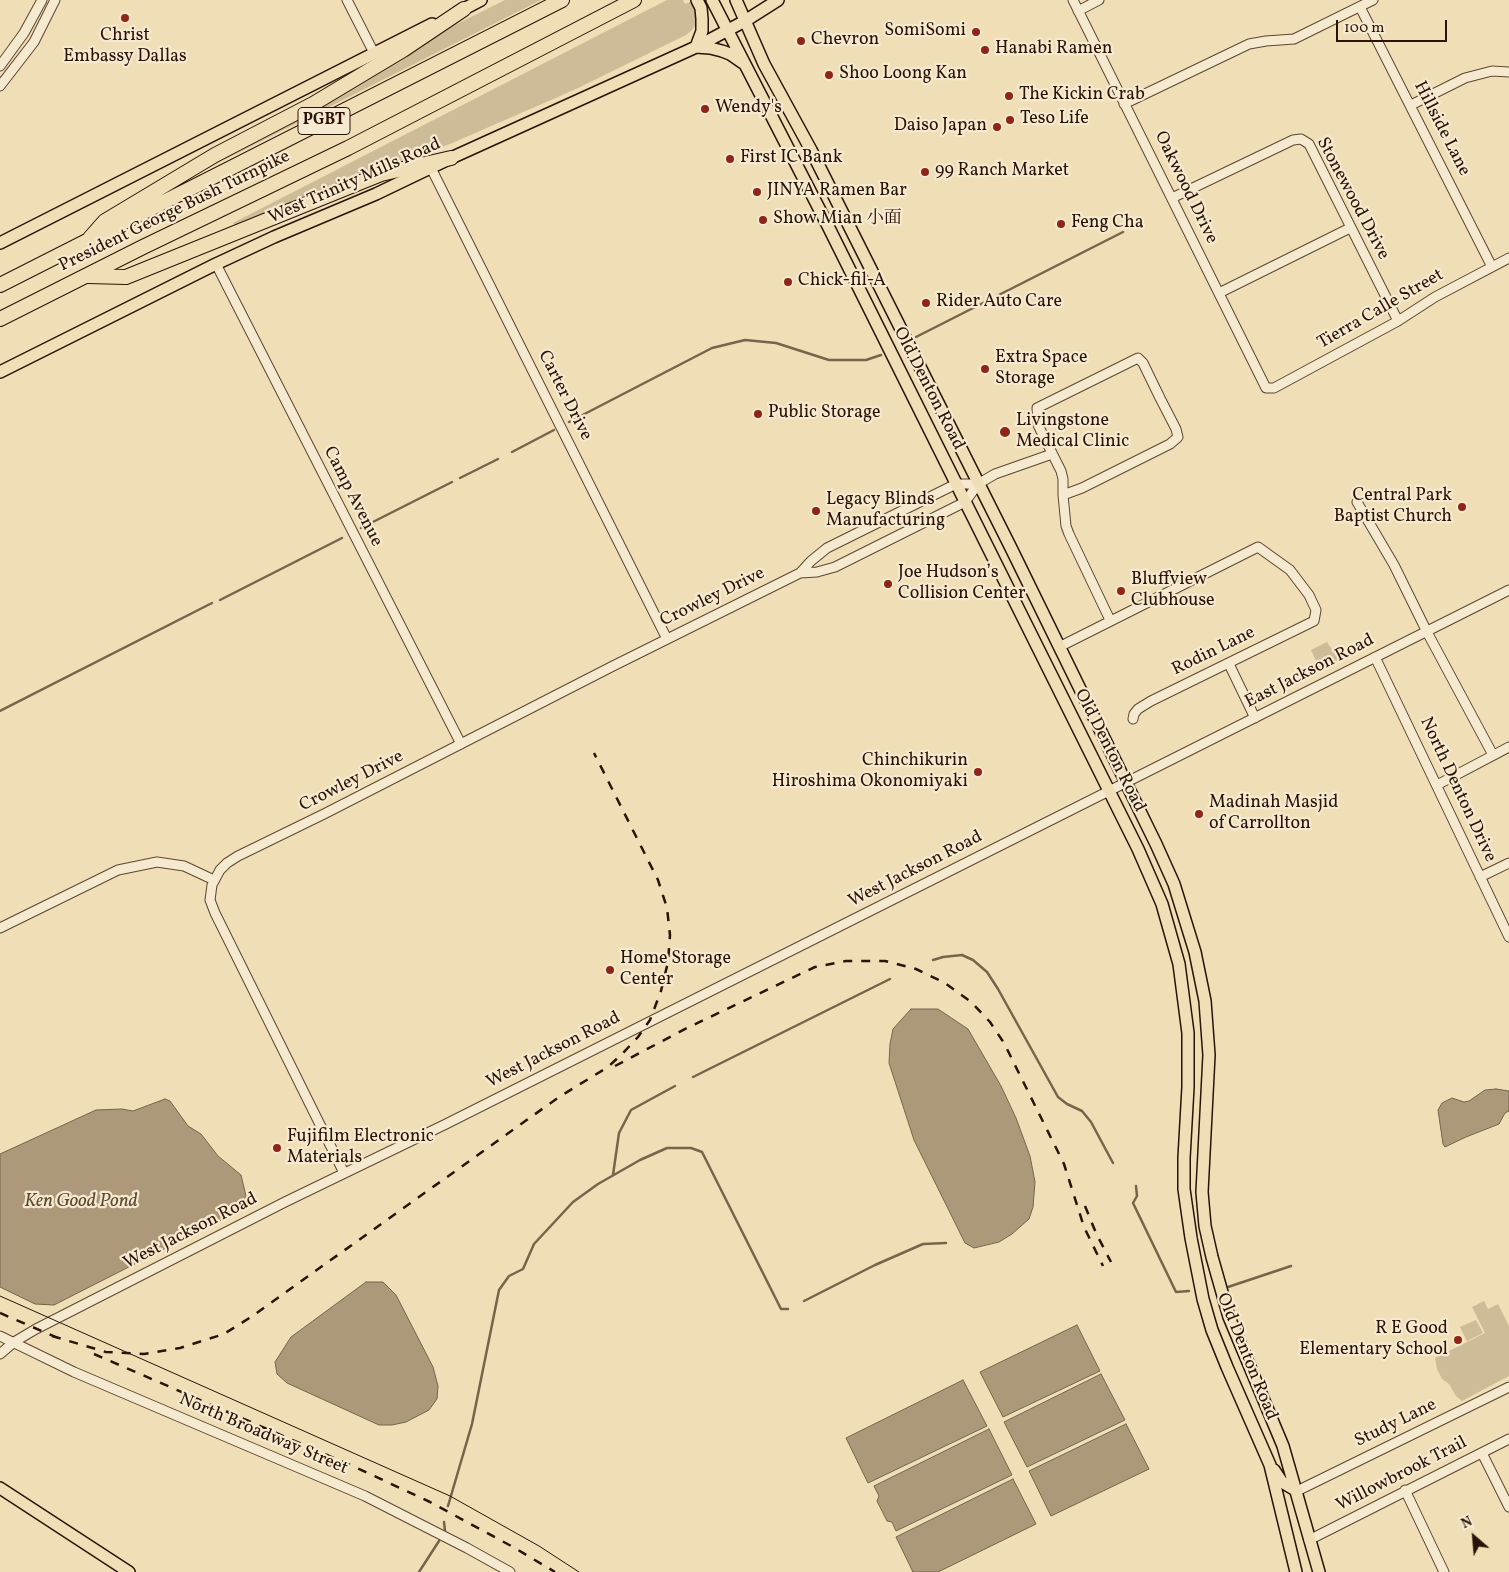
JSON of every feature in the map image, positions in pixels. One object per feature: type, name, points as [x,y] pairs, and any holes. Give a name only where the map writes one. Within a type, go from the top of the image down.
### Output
[{"type":"highway","name":"President George Bush Turnpike","points":[[0,285],[562,0]]},
{"type":"highway","name":"President George Bush Turnpike","points":[[3,318],[348,148],[634,0]]},
{"type":"highway","points":[[87,242],[105,221],[216,155],[313,104],[387,60],[464,9]]},
{"type":"highway","points":[[88,276],[126,277],[381,174],[451,158]]},
{"type":"main road","points":[[0,243],[481,0]]},
{"type":"main road","points":[[697,0],[701,8],[702,30],[696,47],[722,51],[744,63]]},
{"type":"main road","name":"Old Denton Road","points":[[712,0],[794,159],[1109,791],[1147,868],[1164,912],[1179,964],[1188,1033],[1184,1188],[1190,1238],[1202,1299],[1227,1367],[1270,1464],[1296,1572]]},
{"type":"main road","name":"Old Denton Road","points":[[736,0],[764,64],[811,150],[1059,647],[1174,884],[1196,959],[1204,1001],[1209,1055],[1202,1192],[1205,1226],[1218,1285],[1239,1344],[1275,1425],[1298,1491],[1309,1540],[1319,1572]]},
{"type":"main road","name":"West Trinity Mills Road","points":[[0,372],[216,264],[376,194],[696,47],[745,21],[778,0]]},
{"type":"main road","points":[[794,159],[811,150]]},
{"type":"main road","points":[[848,270],[866,261]]},
{"type":"main road","points":[[1184,1158],[1203,1160]]},
{"type":"main road","points":[[1270,1464],[1282,1482],[1298,1491]]},
{"type":"main road","points":[[0,1488],[129,1572]]},
{"type":"street","points":[[0,66],[24,33],[42,0]]},
{"type":"street","points":[[0,86],[34,42],[55,0]]},
{"type":"street","points":[[347,0],[374,53]]},
{"type":"street","name":"Oakwood Drive","points":[[1073,0],[1265,386],[1269,389]]},
{"type":"street","points":[[1078,11],[1099,0]]},
{"type":"street","points":[[1124,104],[1249,44],[1294,39],[1373,0]]},
{"type":"street","name":"Hillside Lane","points":[[1360,7],[1411,104],[1492,267]]},
{"type":"street","points":[[1411,104],[1465,78],[1492,71],[1509,72]]},
{"type":"street","name":"Stonewood Drive","points":[[1172,198],[1293,140],[1301,139],[1309,144],[1398,321]]},
{"type":"street","name":"Carter Drive","points":[[430,168],[667,639]]},
{"type":"street","points":[[1219,293],[1350,228]]},
{"type":"street","name":"Tierra Calle Street","points":[[1269,389],[1398,321],[1435,297],[1509,258]]},
{"type":"street","name":"Camp Avenue","points":[[216,264],[461,744]]},
{"type":"street","points":[[1059,647],[1110,620],[1073,545],[1066,526],[1063,495],[1062,471],[1038,425],[1037,408],[1138,358],[1143,363],[1176,429],[1178,437],[1161,449],[1082,488],[1063,495]]},
{"type":"street","points":[[978,484],[1002,472],[1052,454]]},
{"type":"street","name":"Crowley Drive","points":[[214,880],[227,863],[238,856],[800,573],[827,548],[956,484],[978,484]]},
{"type":"street","name":"Crowley Drive","points":[[800,573],[817,572],[835,567],[964,502],[978,484]]},
{"type":"street","points":[[1357,502],[1394,565],[1427,632],[1493,755]]},
{"type":"street","name":"Rodin Lane","points":[[1110,620],[1258,547],[1290,570],[1309,595],[1316,610],[1314,621],[1229,664],[1188,682],[1138,709],[1133,718]]},
{"type":"street","name":"East Jackson Road","points":[[1125,783],[1509,590]]},
{"type":"street","name":"North Denton Drive","points":[[1375,657],[1509,936]]},
{"type":"street","points":[[1229,664],[1255,718]]},
{"type":"street","points":[[1437,785],[1509,747]]},
{"type":"street","name":"West Jackson Road","points":[[0,1354],[14,1342],[36,1329],[1125,783]]},
{"type":"street","points":[[0,928],[118,870],[157,862],[184,866],[214,880],[210,900],[215,913],[344,1173]]},
{"type":"street","points":[[1480,877],[1509,863]]},
{"type":"street","name":"North Broadway Street","points":[[0,1336],[74,1372],[365,1496],[468,1548],[510,1572]]},
{"type":"street","name":"Study Lane","points":[[1298,1491],[1509,1387]]},
{"type":"street","name":"Willowbrook Trail","points":[[1309,1540],[1509,1439]]},
{"type":"street","points":[[1482,1453],[1509,1507]]},
{"type":"street","points":[[1405,1490],[1444,1572]]},
{"type":"shaded area","points":[[505,0],[541,0],[200,172],[199,170],[455,25]]},
{"type":"shaded area","points":[[667,0],[683,0],[685,4],[692,1],[697,10],[698,21],[686,35],[576,89],[450,144],[280,207],[235,227],[233,223]]},
{"type":"shaded area","points":[[1327,642],[1339,660],[1320,669],[1311,650]]},
{"type":"shaded area","points":[[1484,1301],[1488,1309],[1498,1304],[1509,1326],[1509,1376],[1462,1401],[1456,1396],[1449,1384],[1442,1379],[1437,1369],[1435,1358],[1485,1333],[1472,1307]]},
{"type":"shaded area","points":[[1476,1320],[1483,1333],[1467,1341],[1460,1327]]},
{"type":"water","points":[[911,1009],[938,1009],[968,1029],[1001,1086],[1016,1118],[1030,1156],[1035,1182],[1033,1207],[1029,1219],[1012,1234],[999,1242],[974,1248],[965,1243],[914,1140],[889,1063],[893,1029]]},
{"type":"water","points":[[1485,1090],[1509,1091],[1509,1111],[1505,1113],[1499,1124],[1445,1147],[1438,1110],[1442,1103],[1452,1098],[1464,1102],[1469,1101]]},
{"type":"water","name":"Ken Good Pond","points":[[165,1099],[170,1101],[188,1126],[201,1134],[218,1156],[241,1175],[246,1196],[239,1211],[54,1305],[35,1304],[0,1287],[0,1154],[96,1110],[122,1109],[133,1111]]},
{"type":"water","points":[[366,1282],[383,1282],[396,1295],[433,1367],[438,1386],[437,1399],[429,1410],[406,1422],[379,1425],[287,1383],[277,1374],[275,1362],[291,1337]]},
{"type":"water","points":[[1077,1325],[1100,1371],[1003,1417],[980,1372]]},
{"type":"water","points":[[1101,1374],[1125,1420],[1027,1467],[1004,1422]]},
{"type":"water","points":[[963,1380],[987,1426],[868,1483],[846,1438]]},
{"type":"water","points":[[1126,1424],[1149,1469],[1051,1516],[1029,1471]]},
{"type":"water","points":[[989,1429],[1012,1475],[896,1531],[892,1522],[887,1521],[877,1501],[879,1496],[874,1486]]},
{"type":"water","points":[[1013,1479],[1036,1524],[938,1572],[913,1572],[896,1537]]},
{"type":"waterway","points":[[916,337],[1123,232]]},
{"type":"waterway","points":[[569,422],[712,348],[745,340],[776,343],[829,360],[866,360],[881,355]]},
{"type":"waterway","points":[[512,452],[554,430]]},
{"type":"waterway","points":[[460,478],[498,459]]},
{"type":"waterway","points":[[361,528],[452,482]]},
{"type":"waterway","points":[[220,600],[342,538]]},
{"type":"waterway","points":[[0,711],[212,603]]},
{"type":"waterway","points":[[933,960],[962,955],[973,960],[987,972],[1058,1097],[1067,1104],[1082,1111],[1091,1122],[1113,1163]]},
{"type":"waterway","points":[[693,1077],[890,979]]},
{"type":"waterway","points":[[613,1175],[619,1133],[631,1110],[675,1086]]},
{"type":"waterway","points":[[448,1506],[472,1424],[499,1290],[509,1276],[523,1269],[534,1244],[573,1202],[598,1184],[640,1160],[667,1148],[691,1148],[702,1152],[781,1309],[788,1309]]},
{"type":"waterway","points":[[1136,1186],[1137,1196],[1133,1203],[1176,1292],[1189,1291]]},
{"type":"waterway","points":[[804,1301],[875,1265],[923,1244],[946,1243]]},
{"type":"waterway","points":[[1228,1287],[1291,1266]]},
{"type":"waterway","points":[[444,1522],[445,1531]]},
{"type":"waterway","points":[[419,1572],[439,1541]]},
{"type":"tram line","points":[[0,1296],[450,1496],[539,1546],[579,1572]]},
{"type":"railway","points":[[52,1336],[106,1352],[144,1354],[180,1348],[224,1334],[251,1317],[559,1097],[608,1067],[638,1037],[650,1020],[661,991],[668,962],[670,935],[667,908],[658,880],[594,753]]},
{"type":"railway","points":[[615,1066],[687,1028],[815,967],[846,961],[885,961],[916,969],[945,983],[971,1002],[990,1022],[1004,1043],[1064,1164],[1084,1227],[1103,1266]]},
{"type":"railway","points":[[1085,1206],[1111,1262]]},
{"type":"railway","points":[[0,1313],[58,1338]]},
{"type":"railway","points":[[94,1354],[357,1468],[430,1502],[555,1572]]},
{"type":"place","name":"Christ Embassy Dallas","points":[[125,18]]},
{"type":"place","name":"SomiSomi","points":[[976,32]]},
{"type":"place","name":"Chevron","points":[[801,41]]},
{"type":"place","name":"Hanabi Ramen","points":[[985,50]]},
{"type":"place","name":"Shoo Loong Kan","points":[[829,75]]},
{"type":"place","name":"The Kickin Crab","points":[[1009,96]]},
{"type":"place","name":"Wendy's","points":[[705,109]]},
{"type":"place","name":"Teso Life","points":[[1010,120]]},
{"type":"place","name":"Daiso Japan","points":[[997,127]]},
{"type":"place","name":"First IC Bank","points":[[730,159]]},
{"type":"place","name":"99 Ranch Market","points":[[925,172]]},
{"type":"place","name":"JINYA Ramen Bar","points":[[757,192]]},
{"type":"place","name":"Show Mian 小面","points":[[763,220]]},
{"type":"place","name":"Feng Cha","points":[[1061,224]]},
{"type":"place","name":"Chick-fil-A","points":[[788,282]]},
{"type":"place","name":"Rider Auto Care","points":[[926,303]]},
{"type":"place","name":"Extra Space Storage","points":[[985,369]]},
{"type":"place","name":"Public Storage","points":[[758,414]]},
{"type":"place","name":"Livingstone Medical Clinic","points":[[1005,432]]},
{"type":"place","name":"Central Park Baptist Church","points":[[1462,507]]},
{"type":"place","name":"Legacy Blinds Manufacturing","points":[[816,511]]},
{"type":"place","name":"Joe Hudson’s Collision Center","points":[[888,584]]},
{"type":"place","name":"Bluffview Clubhouse","points":[[1121,591]]},
{"type":"place","name":"Chinchikurin Hiroshima Okonomiyaki","points":[[978,772]]},
{"type":"place","name":"Madinah Masjid of Carrollton","points":[[1199,814]]},
{"type":"place","name":"Home Storage Center","points":[[610,970]]},
{"type":"place","name":"Fujifilm Electronic Materials","points":[[277,1148]]},
{"type":"place","name":"R E Good Elementary School","points":[[1458,1340]]}]
